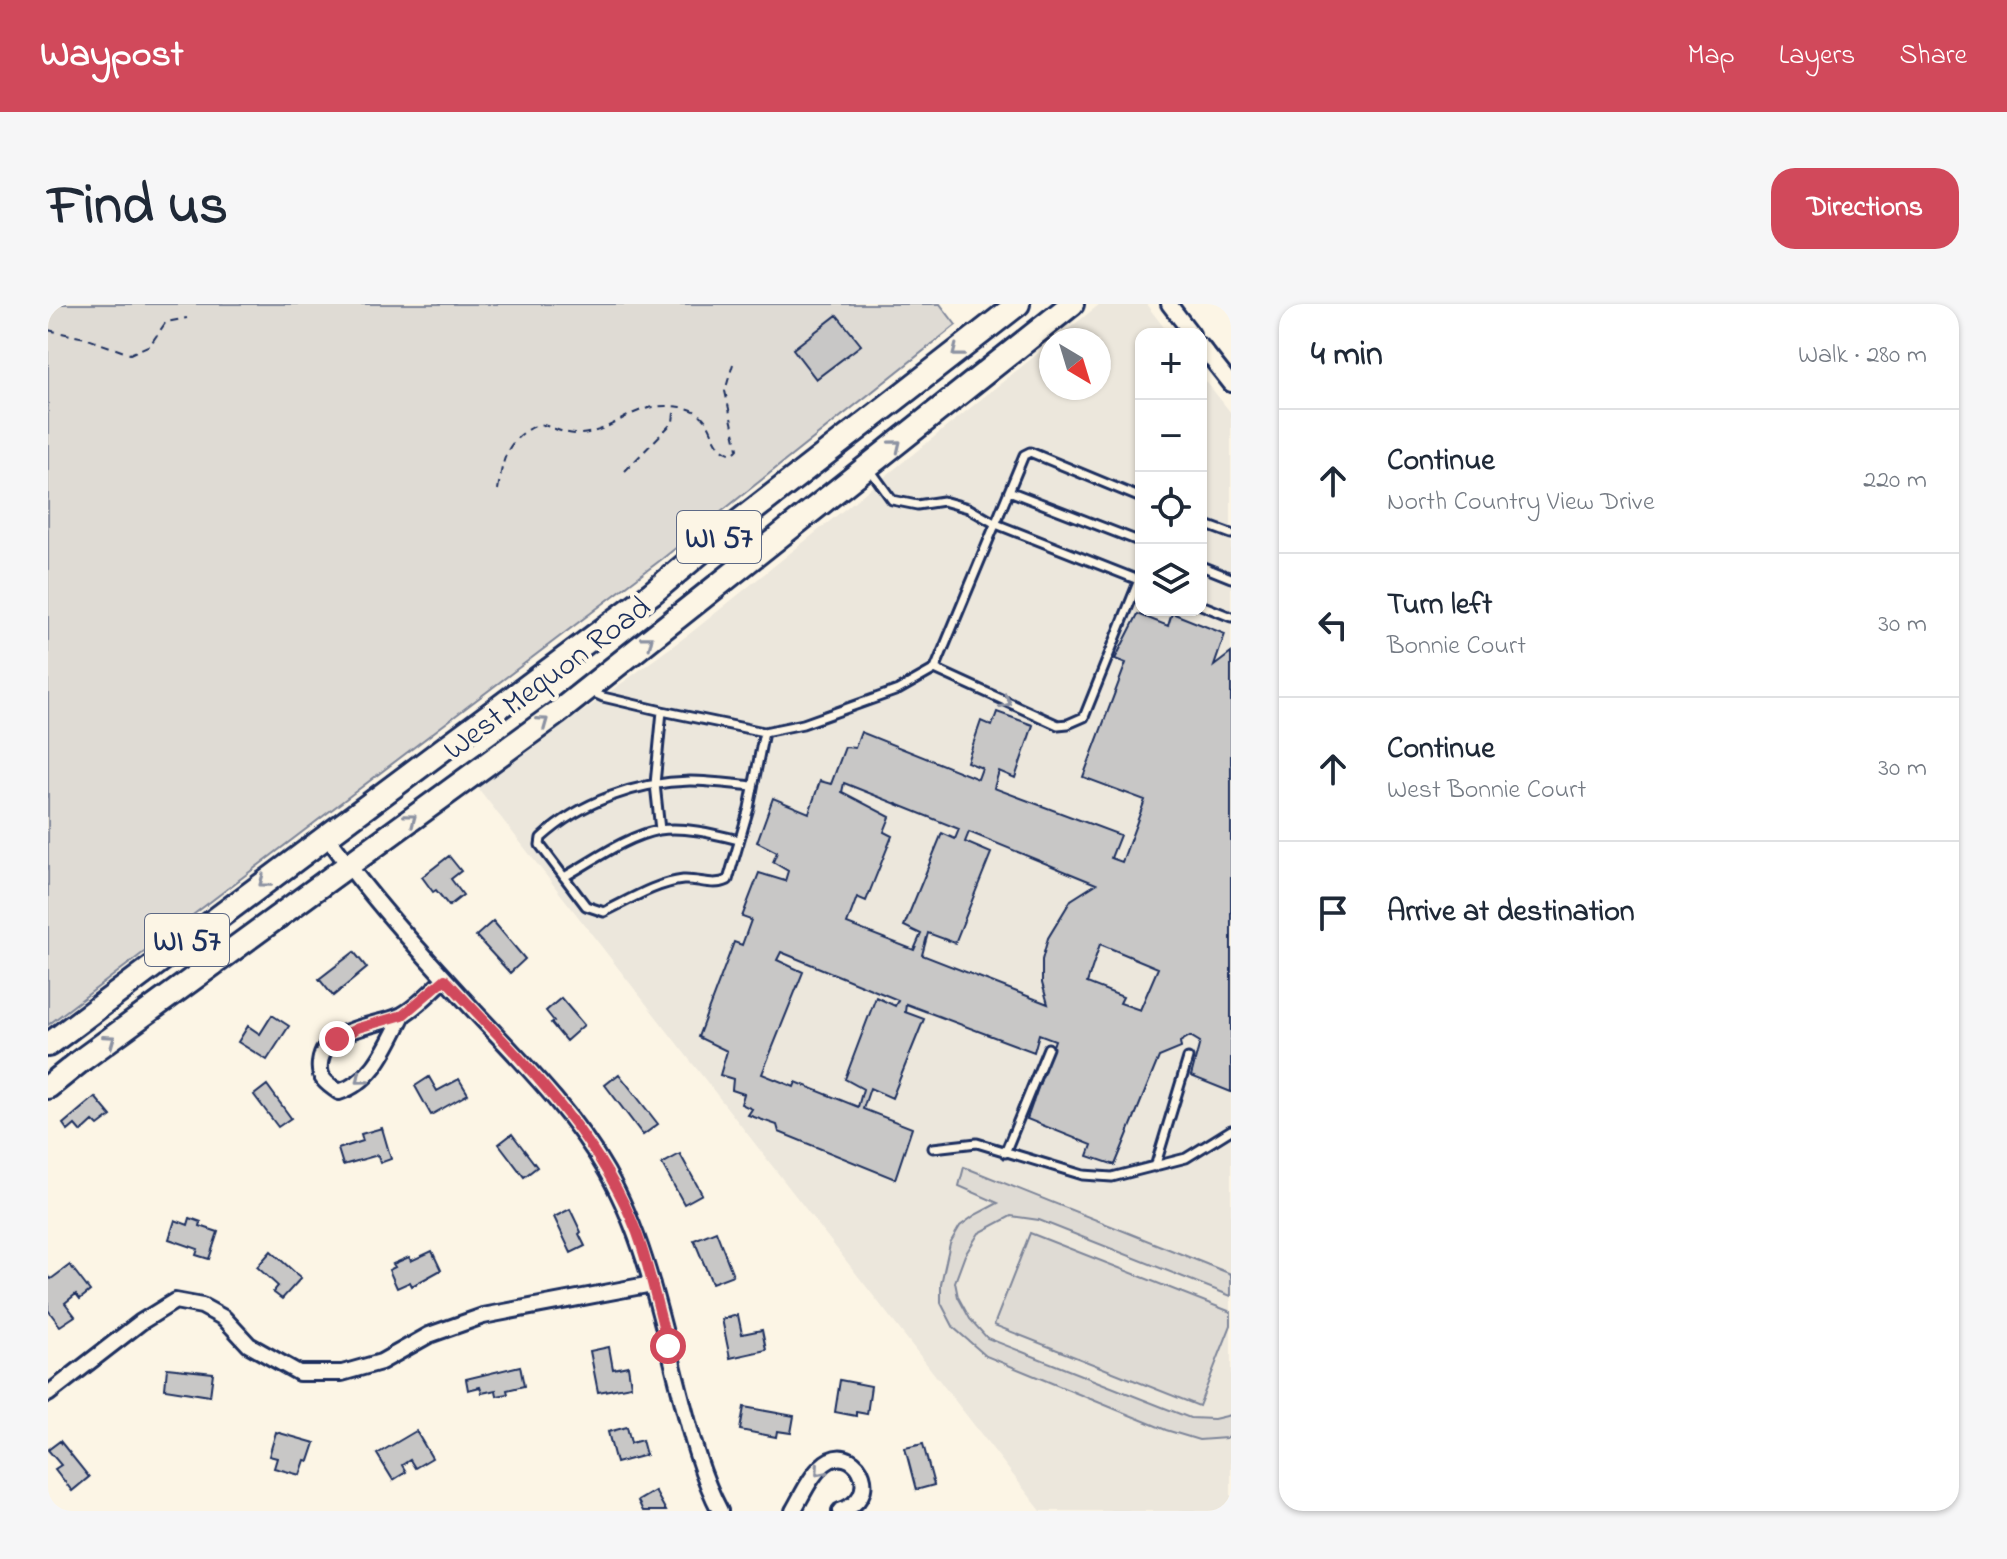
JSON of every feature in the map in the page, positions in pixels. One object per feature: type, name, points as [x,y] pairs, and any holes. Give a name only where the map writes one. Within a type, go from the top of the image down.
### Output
[{"type":"main road","name":"West Mequon Road","points":[[48,1045],[652,593],[715,540],[1018,304]]},
{"type":"main road","name":"West Mequon Road","points":[[48,1087],[587,689],[1072,304]]},
{"type":"street","points":[[1169,304],[1187,328]]},
{"type":"street","points":[[1207,354],[1231,384]]},
{"type":"street","points":[[327,836],[348,866],[445,979],[550,1091],[606,1170],[637,1232],[689,1428],[709,1489],[720,1511]]},
{"type":"street","points":[[403,1015],[358,1028],[329,1045],[322,1052],[319,1068],[323,1082],[339,1092],[355,1087],[386,1049],[403,1015],[445,979]]},
{"type":"street","points":[[48,1394],[141,1322],[175,1301],[202,1306],[224,1318],[249,1345],[299,1373],[342,1373],[381,1362],[429,1335],[483,1316],[652,1284]]},
{"type":"street","points":[[793,1511],[825,1464],[843,1458],[856,1466],[865,1487],[860,1499],[840,1511]]},
{"type":"lane","points":[[587,689],[603,697],[764,732],[803,724],[898,690],[935,669],[1024,455],[1030,452],[1135,496]]},
{"type":"lane","points":[[869,467],[892,500],[917,505],[943,501],[968,508],[996,524],[1135,578]]},
{"type":"lane","points":[[1009,491],[1135,540]]},
{"type":"lane","points":[[1207,525],[1231,534]]},
{"type":"lane","points":[[1207,568],[1231,578]]},
{"type":"lane","points":[[935,669],[1058,725],[1076,721],[1084,717],[1135,592]]},
{"type":"lane","points":[[1207,607],[1231,617]]},
{"type":"lane","points":[[660,830],[655,784],[662,711]]},
{"type":"lane","points":[[752,786],[691,781],[655,784],[595,802],[560,820],[541,838],[540,845],[586,906],[604,912],[663,885],[685,880],[720,884],[728,880],[739,840],[752,786],[764,732]]},
{"type":"lane","points":[[564,877],[628,841],[660,830],[709,833],[739,840]]},
{"type":"lane","points":[[1005,1153],[1048,1048]]},
{"type":"lane","points":[[1155,1167],[1188,1058]]},
{"type":"lane","points":[[933,1148],[977,1143],[1083,1175],[1112,1177],[1186,1158],[1231,1130]]},
{"type":"path","points":[[48,330],[85,338],[130,354],[150,345],[166,322],[187,318]]},
{"type":"path","points":[[498,490],[508,447],[539,424],[568,434],[584,433],[601,429],[631,412],[652,406],[671,406],[699,413],[705,418],[721,449],[728,453],[736,452],[738,449],[725,391],[733,364]]},
{"type":"path","points":[[625,471],[673,422],[671,406]]},
{"type":"shaded area","points":[[48,304],[940,304],[956,325],[662,559],[48,1025]]},
{"type":"shaded area","points":[[1100,304],[1146,304],[1164,328],[1135,328],[1135,616],[1207,616],[1207,383],[1231,413],[1231,1511],[1041,1511],[478,788],[692,632],[1039,353],[1039,400],[1111,400],[1111,328],[1070,328]]},
{"type":"shaded area","points":[[964,1167],[1231,1274],[1231,1296],[1039,1220],[1011,1216],[979,1233],[965,1255],[955,1282],[958,1297],[970,1319],[987,1338],[1190,1418],[1214,1419],[1231,1415],[1231,1435],[1199,1440],[1166,1430],[986,1356],[954,1328],[941,1303],[941,1284],[950,1243],[960,1226],[998,1203],[959,1186]]},
{"type":"shaded area","points":[[1030,1233],[1231,1312],[1231,1325],[1199,1406],[994,1325]]},
{"type":"building","points":[[837,315],[861,345],[816,379],[793,349]]},
{"type":"building","points":[[1137,616],[1168,626],[1171,616],[1180,616],[1225,634],[1214,666],[1231,653],[1231,1092],[1191,1076],[1200,1042],[1190,1036],[1180,1042],[1181,1048],[1159,1057],[1115,1165],[1088,1156],[1092,1145],[1027,1119],[1055,1040],[1039,1034],[1034,1052],[906,1004],[905,1012],[924,1019],[892,1098],[870,1088],[863,1109],[912,1128],[895,1179],[779,1132],[777,1125],[748,1115],[752,1109],[741,1104],[744,1094],[732,1090],[733,1079],[720,1075],[727,1051],[698,1037],[734,942],[742,945],[751,920],[742,917],[759,873],[785,881],[788,871],[773,862],[777,852],[757,842],[773,798],[809,813],[820,781],[831,784],[845,747],[855,748],[861,732],[978,779],[982,768],[967,762],[981,721],[992,726],[997,712],[1033,725],[1015,778],[999,771],[994,788],[1120,835],[1111,858],[1122,862],[1145,800],[1083,777],[1126,663],[1115,659]],"holes":[[[844,783],[959,829],[955,839],[942,833],[904,926],[921,934],[914,950],[847,924],[857,897],[866,901],[892,836],[884,832],[890,817],[842,792]],[[969,832],[1096,884],[1071,900],[1048,938],[1042,960],[1042,983],[1048,1004],[922,955],[928,933],[955,943],[991,853],[965,842]],[[1100,944],[1158,968],[1140,1010],[1120,1003],[1123,997],[1087,983]],[[781,952],[898,1000],[895,1006],[876,997],[845,1079],[863,1089],[858,1107],[796,1082],[794,1087],[762,1074],[803,972],[777,960]]]},
{"type":"building","points":[[449,856],[461,871],[451,879],[463,895],[449,906],[422,877]]},
{"type":"building","points":[[493,921],[525,959],[510,973],[476,936]]},
{"type":"building","points":[[354,952],[367,968],[333,996],[319,979]]},
{"type":"building","points":[[561,998],[584,1025],[566,1041],[551,1023],[554,1021],[546,1011]]},
{"type":"building","points":[[272,1015],[289,1026],[267,1060],[238,1042],[248,1026],[260,1034]]},
{"type":"building","points":[[619,1074],[658,1124],[643,1135],[605,1085]]},
{"type":"building","points":[[429,1077],[437,1091],[459,1079],[468,1094],[431,1115],[415,1086]]},
{"type":"building","points":[[267,1085],[291,1118],[278,1127],[254,1095]]},
{"type":"building","points":[[95,1097],[111,1116],[98,1126],[93,1121],[81,1132],[75,1125],[68,1131],[63,1124]]},
{"type":"building","points":[[382,1128],[391,1159],[380,1163],[378,1155],[343,1165],[338,1149],[363,1141],[361,1134]]},
{"type":"building","points":[[512,1134],[537,1167],[524,1177],[499,1144]]},
{"type":"building","points":[[680,1154],[702,1194],[684,1204],[662,1164]]},
{"type":"building","points":[[570,1209],[585,1246],[571,1253],[554,1217]]},
{"type":"building","points":[[190,1218],[201,1222],[200,1226],[218,1232],[209,1259],[196,1255],[198,1249],[169,1239],[175,1220],[188,1225]]},
{"type":"building","points":[[716,1231],[733,1275],[712,1283],[694,1240]]},
{"type":"building","points":[[271,1251],[301,1278],[282,1299],[273,1292],[278,1286],[257,1267]]},
{"type":"building","points":[[432,1251],[441,1270],[412,1286],[410,1282],[397,1288],[389,1270],[395,1267],[393,1264],[409,1257],[411,1261]]},
{"type":"building","points":[[70,1265],[90,1291],[80,1299],[76,1294],[65,1303],[75,1316],[60,1326],[48,1310],[48,1276],[51,1279]]},
{"type":"building","points":[[738,1315],[742,1334],[762,1330],[766,1350],[730,1358],[722,1319]]},
{"type":"building","points":[[609,1347],[613,1369],[628,1366],[631,1386],[598,1392],[590,1351]]},
{"type":"building","points":[[520,1366],[524,1386],[507,1390],[508,1394],[497,1396],[496,1390],[482,1393],[480,1387],[468,1390],[466,1379]]},
{"type":"building","points":[[167,1368],[213,1373],[210,1396],[165,1389]]},
{"type":"building","points":[[840,1380],[871,1386],[867,1414],[856,1412],[856,1416],[835,1412]]},
{"type":"building","points":[[744,1407],[794,1416],[791,1433],[777,1431],[776,1437],[740,1430]]},
{"type":"building","points":[[627,1427],[631,1443],[642,1440],[646,1455],[616,1463],[608,1432]]},
{"type":"building","points":[[416,1431],[432,1458],[415,1468],[410,1460],[402,1465],[406,1472],[393,1480],[377,1454]]},
{"type":"building","points":[[276,1432],[315,1443],[300,1475],[274,1468],[277,1458],[269,1456]]},
{"type":"building","points":[[60,1441],[89,1477],[72,1491],[55,1469],[61,1465],[48,1450]]},
{"type":"building","points":[[923,1444],[934,1485],[916,1490],[905,1448]]},
{"type":"building","points":[[655,1491],[666,1511],[643,1511],[638,1501]]},
{"type":"route","points":[[337,1039],[358,1028],[403,1015],[445,979],[550,1091],[606,1170],[637,1232],[668,1346]]}]
